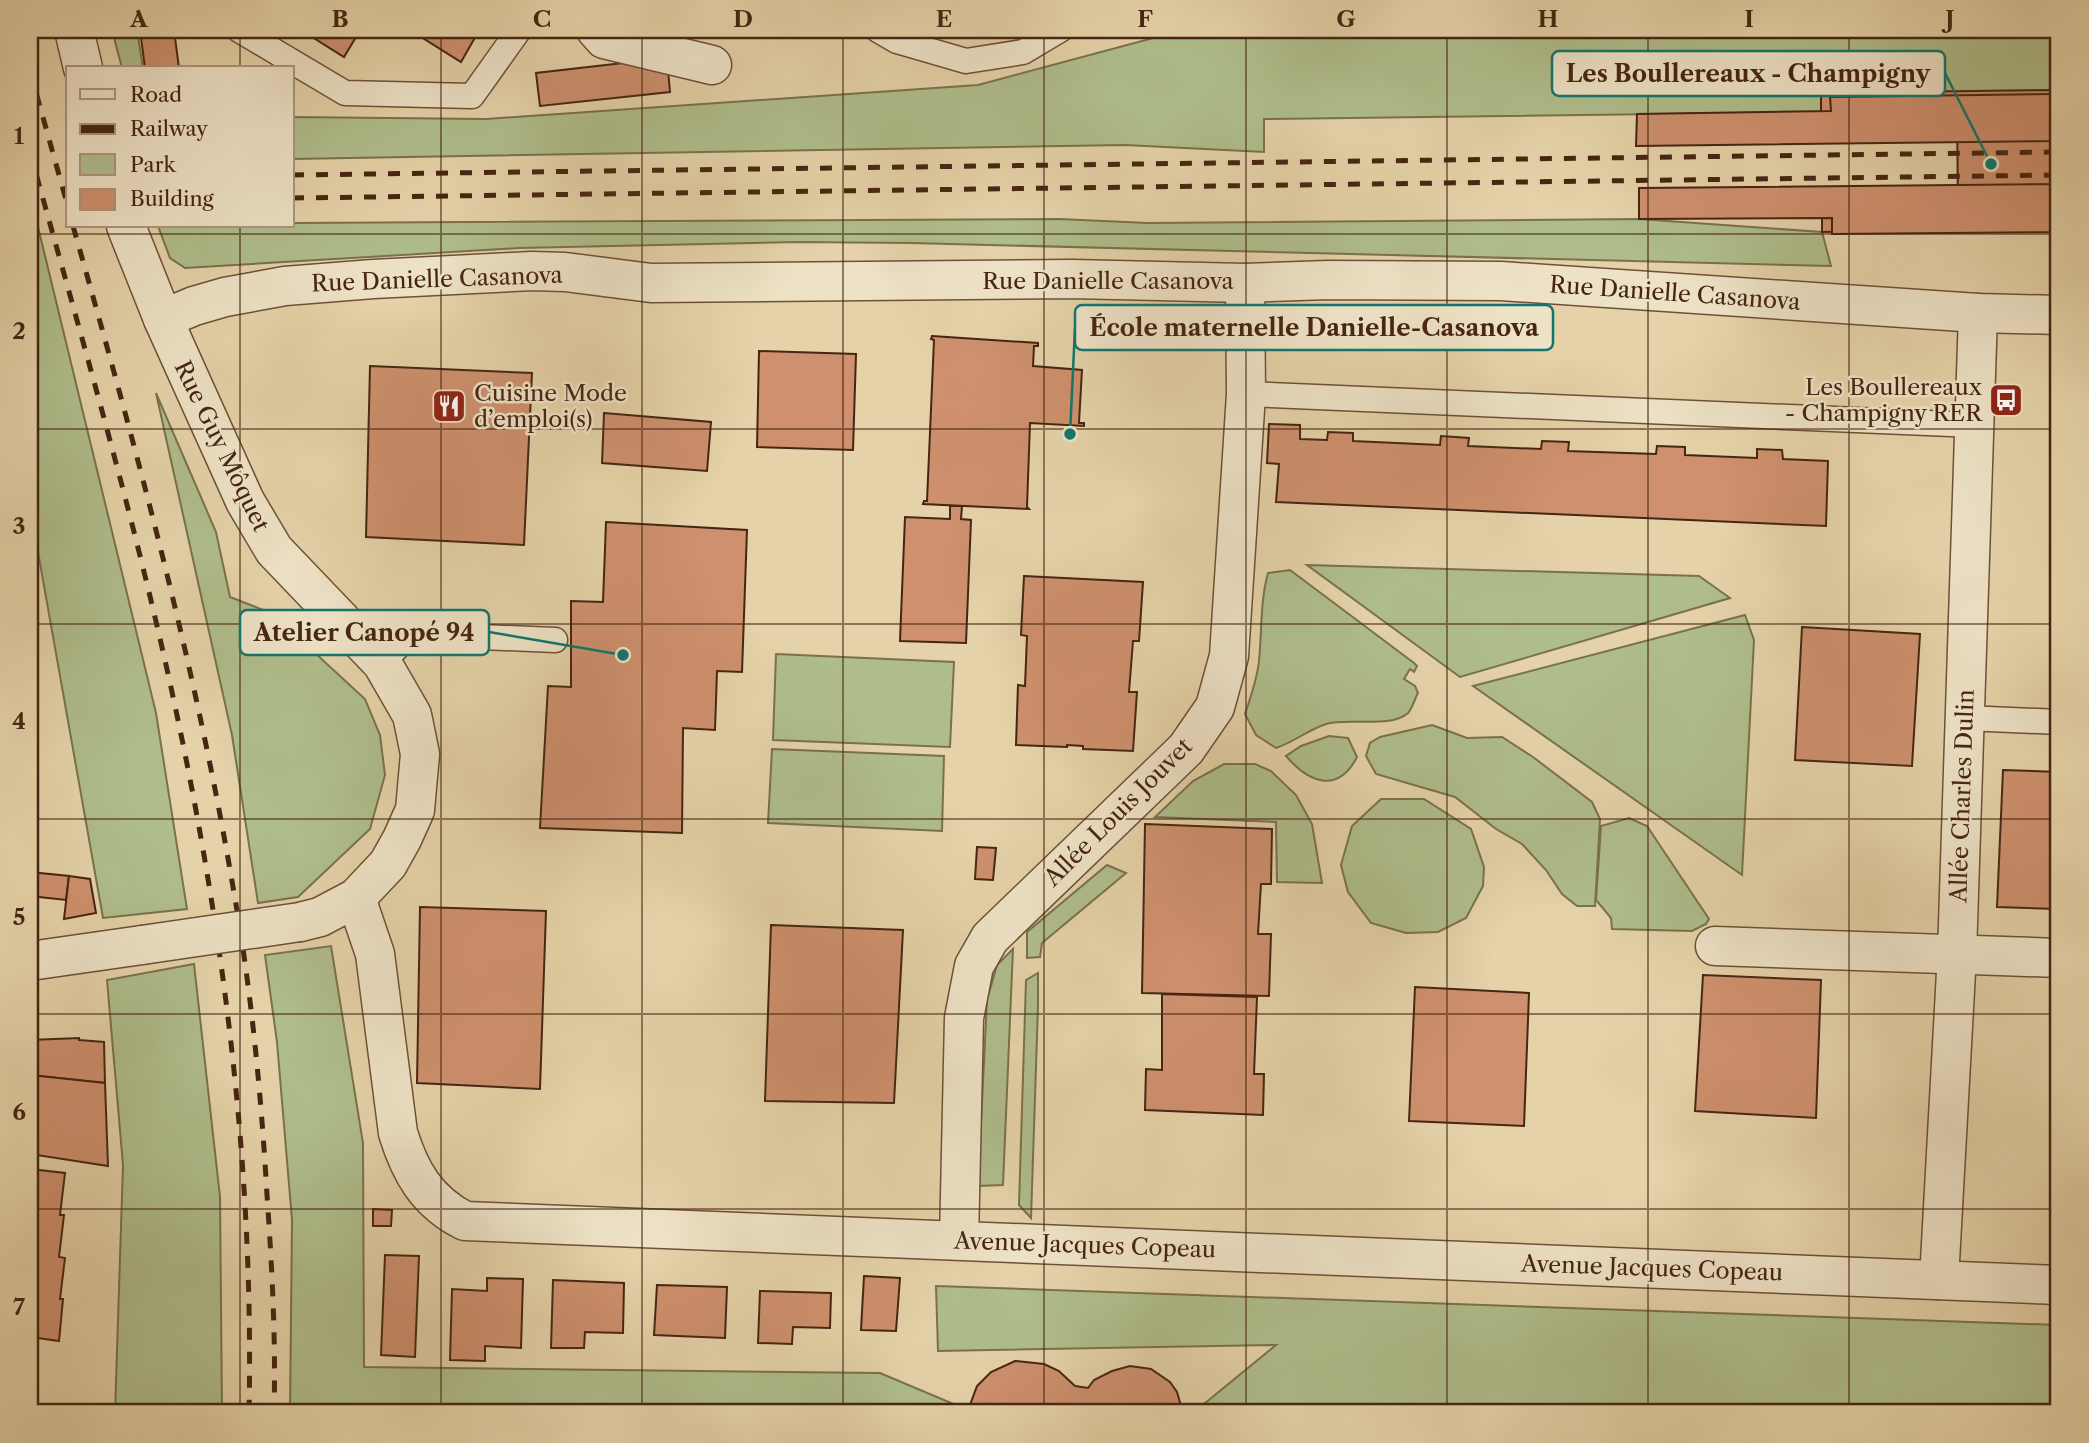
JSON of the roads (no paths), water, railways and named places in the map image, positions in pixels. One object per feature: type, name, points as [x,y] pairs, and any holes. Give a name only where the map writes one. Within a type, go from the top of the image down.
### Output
[{"type":"street","points":[[74,30],[83,66]]},
{"type":"street","points":[[596,30],[604,39],[712,65]]},
{"type":"street","name":"Rue Guy Môquet","points":[[30,961],[320,917],[356,898],[388,864],[415,810],[420,754],[412,715],[382,663],[274,550],[244,501],[163,319],[127,228]]},
{"type":"street","name":"Rue Danielle Casanova","points":[[163,319],[225,296],[285,286],[532,271],[565,272],[651,283],[1072,279],[1245,283],[1328,280],[1501,281],[1978,313],[2059,315]]},
{"type":"street","name":"Allée Louis Jouvet","points":[[959,1240],[964,1018],[974,966],[990,939],[1186,749],[1215,707],[1229,656],[1246,394],[1245,283]]},
{"type":"street","name":"Allée Charles Dulin","points":[[1938,1280],[1957,954],[1978,313]]},
{"type":"street","name":"Avenue Jacques Copeau","points":[[356,898],[376,954],[398,1133],[405,1156],[418,1180],[435,1202],[465,1221],[2059,1285]]},
{"type":"street","points":[[1715,946],[2059,958]]},
{"type":"lane","points":[[239,30],[345,93],[472,96],[519,30]]},
{"type":"lane","points":[[878,30],[897,41],[966,61],[1023,52],[1060,30]]},
{"type":"lane","points":[[1246,394],[1975,425]]},
{"type":"lane","points":[[382,663],[410,634],[555,640]]},
{"type":"lane","points":[[1965,718],[2059,722]]},
{"type":"railway","points":[[30,71],[66,200]]},
{"type":"railway","points":[[30,152],[145,577],[178,720],[210,891],[223,978],[241,1152],[247,1239],[249,1413]]},
{"type":"railway","points":[[294,175],[2059,152]]},
{"type":"railway","points":[[294,198],[2059,175]]},
{"type":"railway","points":[[74,228],[162,554],[201,720],[233,887],[250,1002],[262,1118],[273,1304],[274,1413]]},
{"type":"place","name":"Les Boullereaux - Champigny","points":[[1991,164]]},
{"type":"place","name":"Les Boullereaux - Champigny RER","points":[[2006,400]]},
{"type":"place","name":"Cuisine Mode d’emploi(s)","points":[[449,406]]},
{"type":"place","name":"École maternelle Danielle-Casanova","points":[[1070,434]]},
{"type":"place","name":"Atelier Canopé 94","points":[[623,655]]}]
